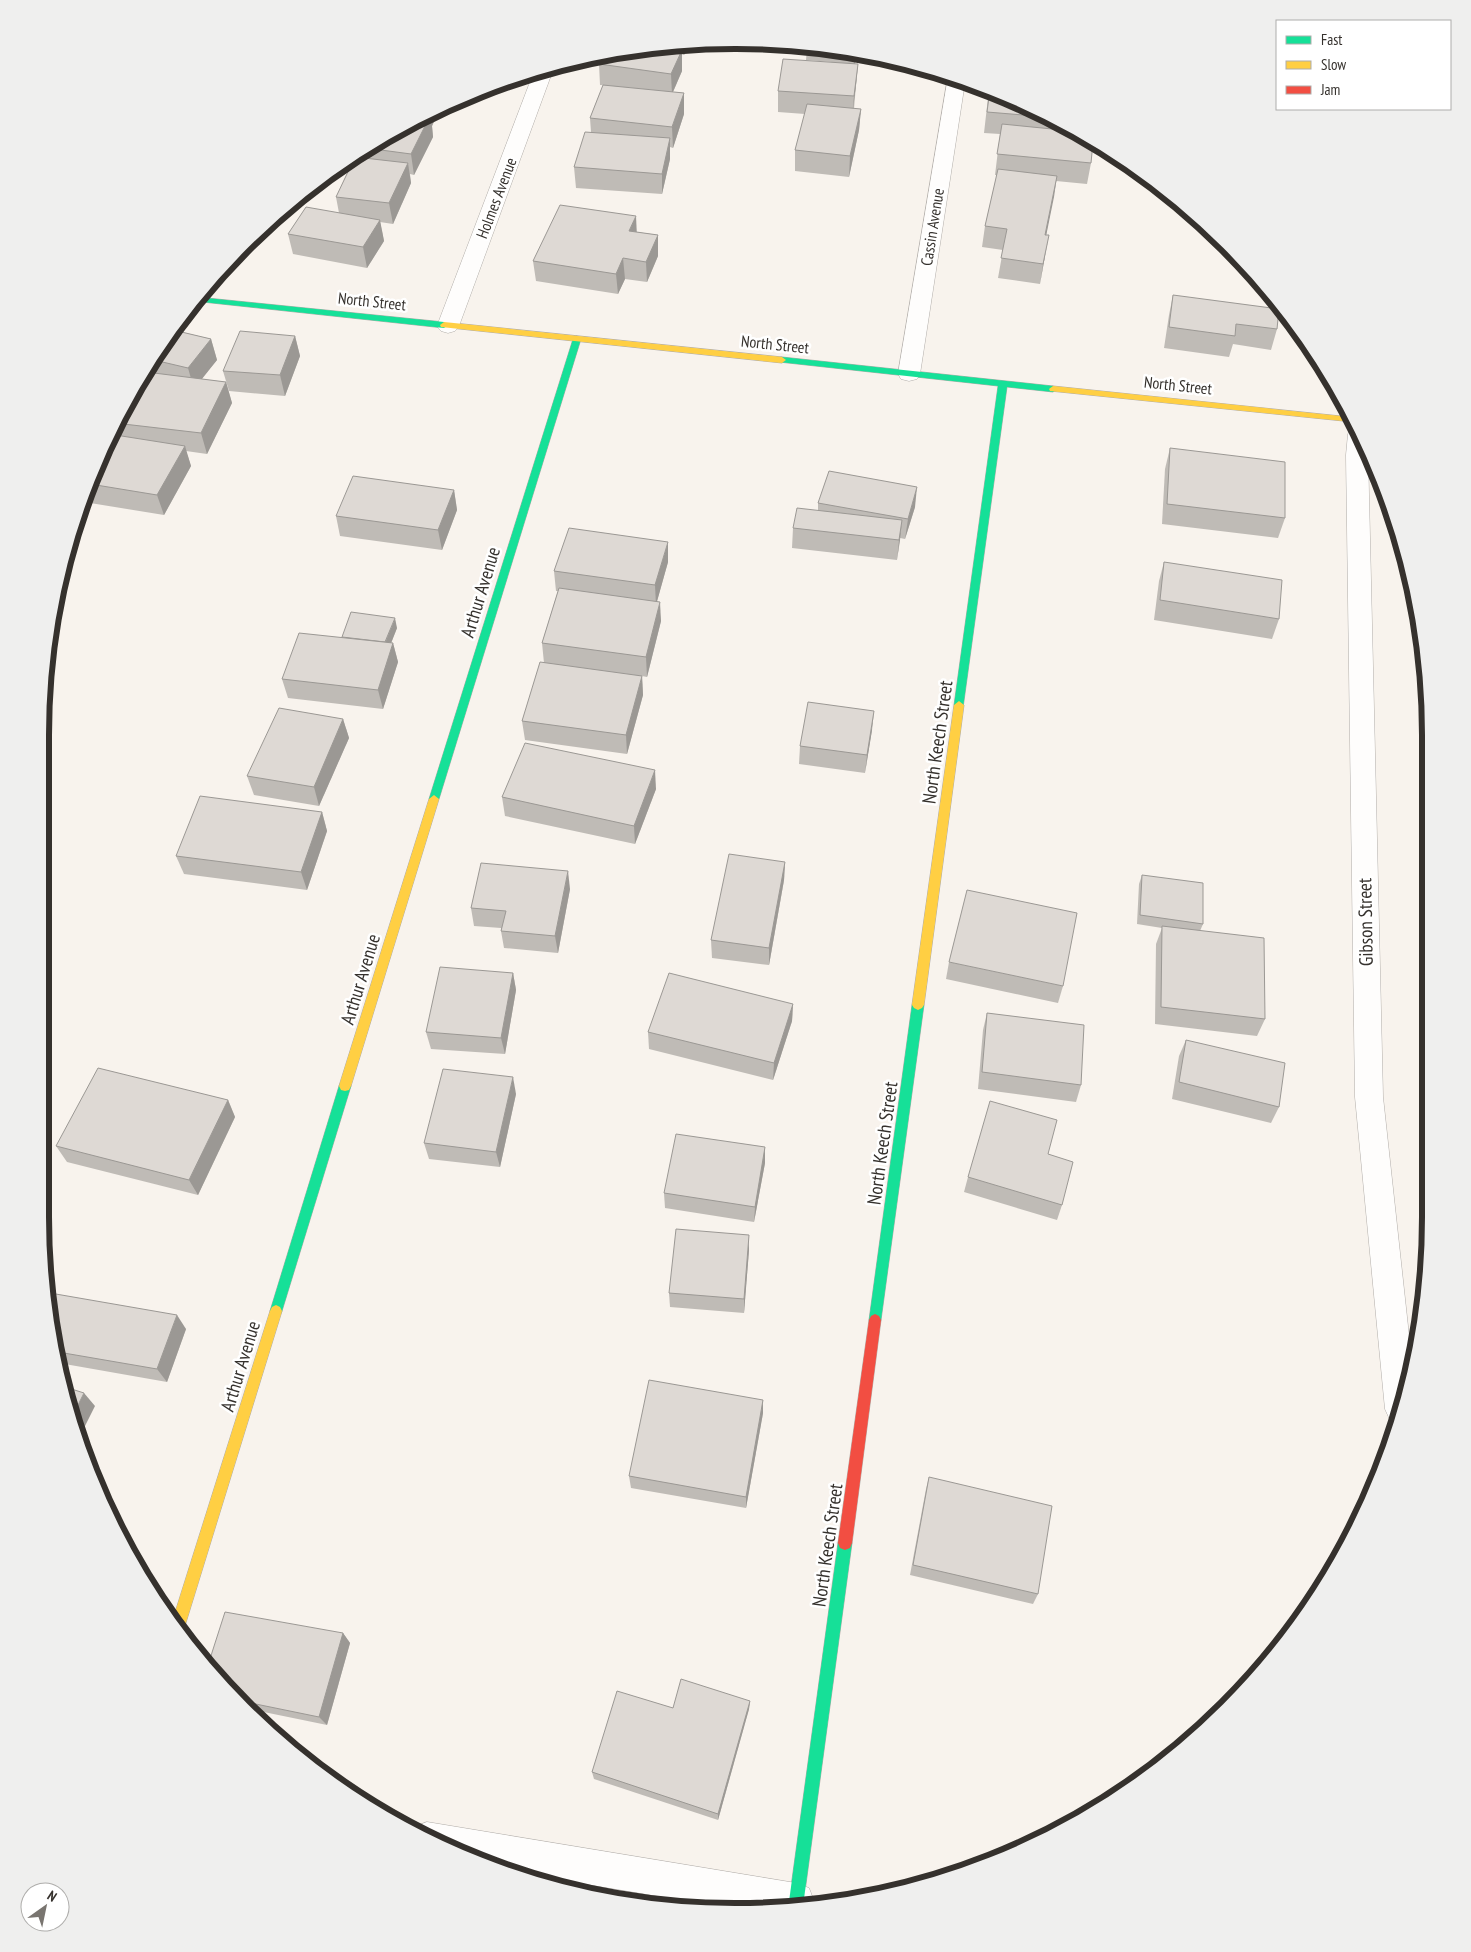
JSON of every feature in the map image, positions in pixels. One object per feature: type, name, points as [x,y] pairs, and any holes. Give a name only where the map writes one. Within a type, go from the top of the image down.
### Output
[{"type":"street","name":"Holmes Avenue","points":[[448,326],[541,77]]},
{"type":"street","name":"Cassin Avenue","points":[[909,374],[955,85]]},
{"type":"street","name":"North Street","points":[[205,300],[1344,419]]},
{"type":"street","name":"Arthur Avenue","points":[[180,1620],[577,339]]},
{"type":"street","name":"North Keech Street","points":[[796,1900],[1004,384]]},
{"type":"street","name":"Gibson Street","points":[[1358,447],[1368,1097],[1399,1393]]},
{"type":"street","points":[[463,1846],[782,1902]]},
{"type":"building","points":[[682,51],[671,74],[599,64],[646,55]]},
{"type":"building","points":[[783,59],[858,64],[854,96],[778,91]]},
{"type":"building","points":[[603,85],[684,93],[672,127],[590,118]]},
{"type":"building","points":[[989,98],[1029,116],[987,112]]},
{"type":"building","points":[[807,104],[861,109],[850,156],[795,150]]},
{"type":"building","points":[[427,123],[411,154],[378,150]]},
{"type":"building","points":[[1002,124],[1057,130],[1092,149],[1091,163],[997,154]]},
{"type":"building","points":[[585,132],[670,138],[662,174],[574,167]]},
{"type":"building","points":[[364,158],[408,163],[389,203],[336,197],[350,167]]},
{"type":"building","points":[[998,169],[1057,176],[1045,235],[1049,235],[1043,264],[1001,258],[1007,229],[985,226]]},
{"type":"building","points":[[560,205],[636,216],[629,231],[658,235],[646,262],[623,258],[616,274],[533,261]]},
{"type":"building","points":[[306,207],[380,220],[363,247],[288,234]]},
{"type":"building","points":[[1173,295],[1273,308],[1278,315],[1277,329],[1236,324],[1235,336],[1169,327]]},
{"type":"building","points":[[240,331],[295,336],[280,375],[223,371]]},
{"type":"building","points":[[180,332],[211,339],[188,368],[160,361]]},
{"type":"building","points":[[153,373],[226,382],[201,433],[124,424]]},
{"type":"building","points":[[118,435],[185,446],[157,495],[96,485]]},
{"type":"building","points":[[1170,448],[1285,462],[1285,518],[1167,504]]},
{"type":"building","points":[[829,471],[917,487],[908,519],[818,503]]},
{"type":"building","points":[[353,476],[454,490],[438,530],[336,516]]},
{"type":"building","points":[[797,508],[902,520],[899,540],[793,528]]},
{"type":"building","points":[[569,528],[668,542],[655,585],[554,571]]},
{"type":"building","points":[[1164,562],[1282,580],[1279,619],[1160,600]]},
{"type":"building","points":[[559,588],[660,602],[646,657],[542,643]]},
{"type":"building","points":[[351,612],[395,618],[385,642],[342,637]]},
{"type":"building","points":[[299,633],[393,643],[378,690],[282,679]]},
{"type":"building","points":[[540,662],[642,676],[626,735],[522,721]]},
{"type":"building","points":[[808,702],[874,711],[867,755],[800,746]]},
{"type":"building","points":[[279,708],[343,719],[314,787],[247,776]]},
{"type":"building","points":[[525,743],[655,770],[634,826],[502,797]]},
{"type":"building","points":[[200,796],[322,812],[301,872],[176,856]]},
{"type":"building","points":[[729,854],[785,862],[769,948],[711,940]]},
{"type":"building","points":[[481,863],[568,871],[555,936],[501,931],[506,911],[471,908]]},
{"type":"building","points":[[1142,875],[1203,883],[1203,924],[1140,915]]},
{"type":"building","points":[[967,890],[1077,913],[1063,986],[949,962]]},
{"type":"building","points":[[1162,926],[1264,938],[1265,1019],[1161,1007]]},
{"type":"building","points":[[440,967],[513,973],[501,1038],[426,1032]]},
{"type":"building","points":[[669,973],[793,1004],[774,1063],[648,1032]]},
{"type":"building","points":[[987,1013],[1084,1025],[1081,1085],[982,1072]]},
{"type":"building","points":[[1186,1040],[1285,1063],[1279,1107],[1179,1082]]},
{"type":"building","points":[[98,1068],[228,1100],[189,1180],[56,1146]]},
{"type":"building","points":[[443,1069],[513,1077],[496,1152],[424,1143]]},
{"type":"building","points":[[990,1101],[1057,1120],[1048,1154],[1073,1162],[1062,1205],[968,1177]]},
{"type":"building","points":[[676,1134],[765,1147],[755,1207],[664,1193]]},
{"type":"building","points":[[676,1229],[749,1235],[744,1299],[669,1293]]},
{"type":"building","points":[[54,1294],[177,1315],[157,1369],[63,1353]]},
{"type":"building","points":[[649,1380],[763,1400],[746,1497],[629,1476]]},
{"type":"building","points":[[71,1389],[84,1393],[76,1408]]},
{"type":"building","points":[[929,1477],[1052,1506],[1038,1594],[913,1565]]},
{"type":"building","points":[[225,1612],[343,1633],[319,1717],[251,1703],[210,1658]]},
{"type":"building","points":[[681,1679],[750,1701],[718,1814],[592,1772],[617,1691],[673,1708]]},
{"type":"traffic: fast","points":[[205,300],[444,325]]},
{"type":"traffic: fast","points":[[434,799],[577,339]]},
{"type":"traffic: fast","points":[[782,360],[1053,389]]},
{"type":"traffic: fast","points":[[959,705],[1003,384]]},
{"type":"traffic: fast","points":[[875,1320],[918,1005]]},
{"type":"traffic: fast","points":[[276,1311],[345,1086]]},
{"type":"traffic: fast","points":[[796,1900],[845,1543]]},
{"type":"traffic: slow","points":[[444,325],[782,360]]},
{"type":"traffic: slow","points":[[1053,389],[1344,419]]},
{"type":"traffic: slow","points":[[918,1005],[959,705]]},
{"type":"traffic: slow","points":[[345,1086],[434,799]]},
{"type":"traffic: slow","points":[[180,1620],[276,1311]]},
{"type":"traffic: jam","points":[[845,1543],[875,1320]]}]
